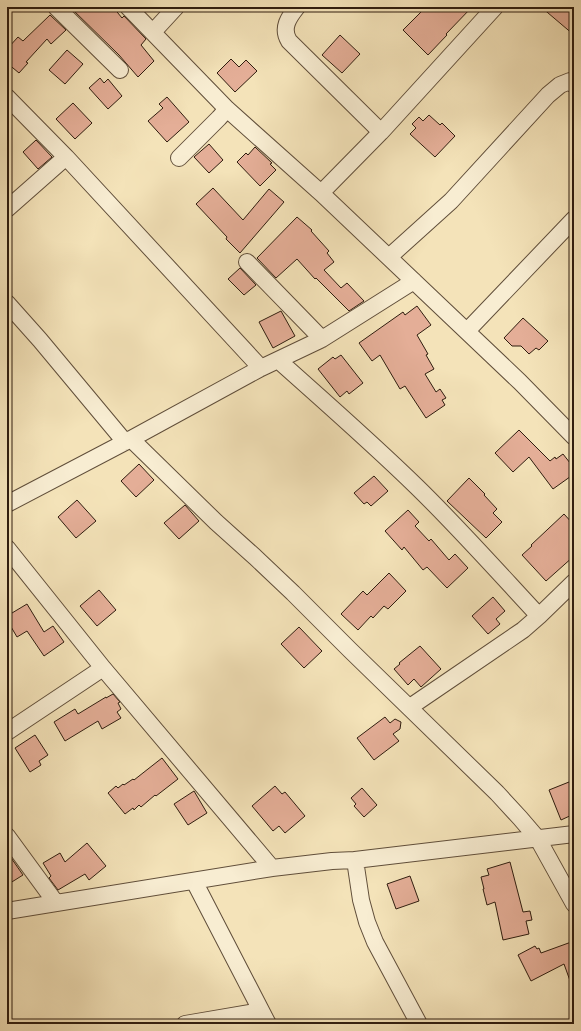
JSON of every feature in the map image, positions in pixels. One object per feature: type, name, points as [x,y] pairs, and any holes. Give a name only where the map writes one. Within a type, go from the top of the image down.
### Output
[{"type":"street","points":[[56,7],[120,70]]},
{"type":"street","points":[[128,7],[227,109],[322,193],[414,282],[572,430]]},
{"type":"street","points":[[153,32],[176,7]]},
{"type":"street","points":[[297,7],[289,19],[285,29],[286,36],[289,41],[381,132]]},
{"type":"street","points":[[322,193],[381,132],[495,7]]},
{"type":"street","points":[[389,258],[451,201],[548,95],[560,85],[573,81]]},
{"type":"street","points":[[7,96],[261,368]]},
{"type":"street","points":[[179,158],[227,109]]},
{"type":"street","points":[[7,209],[66,158]]},
{"type":"street","points":[[467,331],[574,219]]},
{"type":"street","points":[[247,262],[322,339]]},
{"type":"street","points":[[7,504],[128,441],[261,368],[322,339],[414,282]]},
{"type":"street","points":[[7,303],[128,441],[288,588],[497,793],[538,839],[574,904]]},
{"type":"street","points":[[278,360],[418,488],[539,616]]},
{"type":"street","points":[[7,548],[103,668],[272,868]]},
{"type":"street","points":[[410,707],[505,642],[539,616],[574,582]]},
{"type":"street","points":[[7,732],[103,668]]},
{"type":"street","points":[[7,911],[272,868],[332,861],[355,860],[574,834]]},
{"type":"street","points":[[7,836],[56,903]]},
{"type":"street","points":[[355,860],[361,900],[367,922],[375,942],[419,1024]]},
{"type":"street","points":[[185,1024],[264,1017],[194,881]]},
{"type":"building","points":[[70,7],[113,7],[122,18],[124,16],[146,39],[141,45],[154,61],[138,77],[119,55]]},
{"type":"building","points":[[426,7],[472,7],[428,55],[403,30]]},
{"type":"building","points":[[541,7],[574,7],[574,35]]},
{"type":"building","points":[[50,15],[66,30],[51,44],[47,39],[26,62],[28,63],[19,73],[7,63],[7,49],[18,37],[23,41]]},
{"type":"building","points":[[340,35],[360,54],[342,73],[322,55]]},
{"type":"building","points":[[67,50],[83,64],[65,84],[49,70]]},
{"type":"building","points":[[231,59],[239,67],[246,60],[257,71],[235,92],[217,73]]},
{"type":"building","points":[[100,78],[104,83],[108,79],[122,96],[108,109],[89,88]]},
{"type":"building","points":[[167,97],[189,122],[167,142],[148,121],[163,108],[159,104]]},
{"type":"building","points":[[73,103],[92,123],[75,139],[56,119]]},
{"type":"building","points":[[429,115],[440,125],[442,123],[455,136],[435,157],[410,134],[416,128],[412,124],[419,117],[423,121]]},
{"type":"building","points":[[36,140],[52,157],[38,169],[23,152]]},
{"type":"building","points":[[209,144],[223,160],[209,173],[194,157]]},
{"type":"building","points":[[255,147],[272,163],[270,164],[276,170],[260,186],[237,162],[246,153],[248,155]]},
{"type":"building","points":[[213,188],[243,220],[269,189],[284,202],[240,253],[196,204]]},
{"type":"building","points":[[297,217],[312,230],[311,231],[329,251],[327,253],[334,262],[324,270],[341,288],[347,283],[364,301],[349,311],[316,278],[315,279],[297,259],[276,278],[257,258]]},
{"type":"building","points":[[240,268],[256,285],[244,295],[228,279]]},
{"type":"building","points":[[417,306],[431,325],[417,335],[428,354],[426,355],[434,369],[425,374],[436,392],[440,389],[446,398],[442,400],[445,405],[426,418],[405,386],[400,389],[380,355],[372,361],[359,343],[403,312],[405,315]]},
{"type":"building","points":[[281,311],[295,336],[273,348],[259,322]]},
{"type":"building","points":[[523,318],[548,341],[539,350],[536,348],[529,354],[521,346],[512,346],[504,338]]},
{"type":"building","points":[[341,355],[363,383],[349,394],[347,391],[340,397],[318,369],[333,357],[335,359]]},
{"type":"building","points":[[519,430],[550,461],[563,454],[574,468],[574,474],[553,489],[529,457],[513,472],[495,453]]},
{"type":"building","points":[[139,464],[154,480],[136,497],[121,481]]},
{"type":"building","points":[[374,476],[388,491],[371,506],[367,502],[364,504],[354,493]]},
{"type":"building","points":[[469,478],[497,509],[493,513],[502,522],[486,538],[447,501]]},
{"type":"building","points":[[77,500],[96,521],[76,538],[58,517]]},
{"type":"building","points":[[185,505],[199,521],[179,539],[164,523]]},
{"type":"building","points":[[408,510],[419,522],[415,526],[429,541],[431,539],[449,560],[455,554],[468,568],[447,588],[427,567],[423,570],[404,547],[402,550],[385,531]]},
{"type":"building","points":[[564,514],[574,525],[574,556],[546,581],[522,555]]},
{"type":"building","points":[[389,573],[406,591],[388,609],[384,606],[373,618],[371,616],[358,630],[341,614],[363,591],[367,595]]},
{"type":"building","points":[[99,590],[116,610],[97,626],[80,606]]},
{"type":"building","points":[[493,597],[505,611],[496,619],[500,624],[488,634],[472,616]]},
{"type":"building","points":[[27,604],[44,632],[53,626],[64,642],[44,656],[27,631],[17,637],[7,620],[7,616]]},
{"type":"building","points":[[299,627],[322,651],[304,668],[281,644]]},
{"type":"building","points":[[420,646],[441,669],[421,687],[414,679],[408,685],[394,669]]},
{"type":"building","points":[[113,694],[120,702],[118,703],[121,709],[117,712],[121,718],[102,729],[98,721],[65,741],[54,722],[75,709],[78,714]]},
{"type":"building","points":[[385,717],[390,723],[395,719],[401,722],[400,729],[393,734],[399,741],[374,760],[357,738]]},
{"type":"building","points":[[35,735],[48,755],[39,761],[41,765],[30,772],[15,748]]},
{"type":"building","points":[[162,758],[178,779],[141,807],[139,805],[134,810],[133,808],[125,814],[108,793],[116,786],[118,788],[133,779],[134,780]]},
{"type":"building","points":[[574,780],[574,814],[561,820],[549,790]]},
{"type":"building","points":[[275,786],[282,794],[285,792],[305,816],[285,833],[279,826],[273,831],[252,806]]},
{"type":"building","points":[[362,788],[377,805],[364,817],[354,806],[356,804],[351,798]]},
{"type":"building","points":[[194,791],[207,813],[188,825],[174,804]]},
{"type":"building","points":[[87,843],[106,866],[89,880],[85,874],[58,890],[49,878],[51,876],[43,863],[60,853],[65,862]]},
{"type":"building","points":[[7,852],[23,875],[7,885]]},
{"type":"building","points":[[510,862],[523,912],[530,911],[532,920],[526,921],[529,934],[503,940],[495,902],[487,905],[481,877],[489,875],[487,869]]},
{"type":"building","points":[[410,876],[419,901],[396,909],[387,884]]},
{"type":"building","points":[[574,941],[574,989],[564,964],[531,981],[518,955],[535,946],[537,949],[539,948],[541,953]]}]
